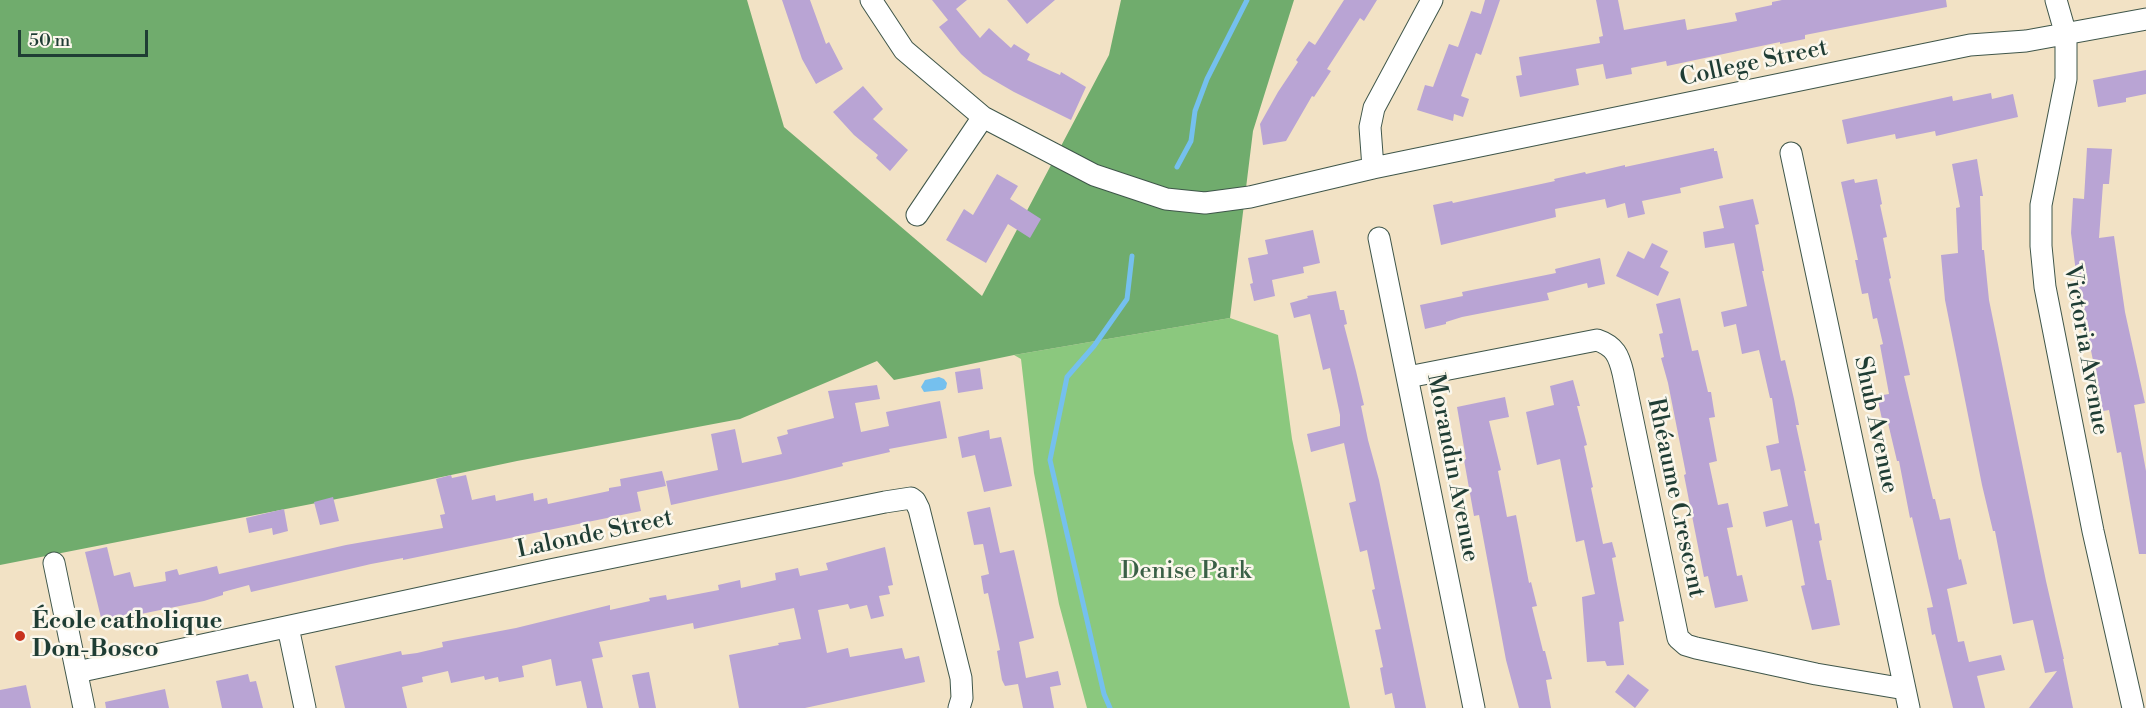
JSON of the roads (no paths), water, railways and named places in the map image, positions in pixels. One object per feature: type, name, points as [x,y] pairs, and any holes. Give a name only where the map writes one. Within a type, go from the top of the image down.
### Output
[{"type":"street","name":"College Street","points":[[871,0],[904,50],[982,117],[1094,175],[1166,199],[1205,203],[1250,197],[1373,168],[1970,45],[2026,41],[2146,19]]},
{"type":"street","points":[[1373,168],[1370,127],[1374,108],[1432,0]]},
{"type":"street","name":"Victoria Avenue","points":[[2056,0],[2066,35],[2066,80],[2042,205],[2041,246],[2045,287],[2093,531],[2133,708]]},
{"type":"street","points":[[917,215],[982,117]]},
{"type":"street","name":"Shub Avenue","points":[[1791,153],[1907,699]]},
{"type":"street","name":"Morandin Avenue","points":[[1378,238],[1474,708]]},
{"type":"street","name":"Rhéaume Crescent","points":[[1408,377],[1597,340],[1608,343],[1617,351],[1623,373],[1678,638],[1686,645],[1696,648],[1816,674],[1907,699]]},
{"type":"street","name":"Lalonde Street","points":[[77,672],[550,570],[911,498],[919,509],[961,678],[962,698],[959,708]]},
{"type":"street","points":[[54,562],[84,708]]},
{"type":"street","points":[[288,627],[306,708]]},
{"type":"water","points":[[939,377],[947,383],[946,388],[924,392],[921,387],[925,380]]},
{"type":"waterway","points":[[1177,167],[1191,141],[1195,111],[1207,79],[1247,0]]},
{"type":"waterway","points":[[1110,708],[1104,694],[1050,460],[1067,377],[1094,346],[1127,299],[1132,256]]},
{"type":"place","name":"École catholique Don-Bosco","points":[[20,636]]},
{"type":"park label","name":"Denise Park","points":[[1186,572]]}]
